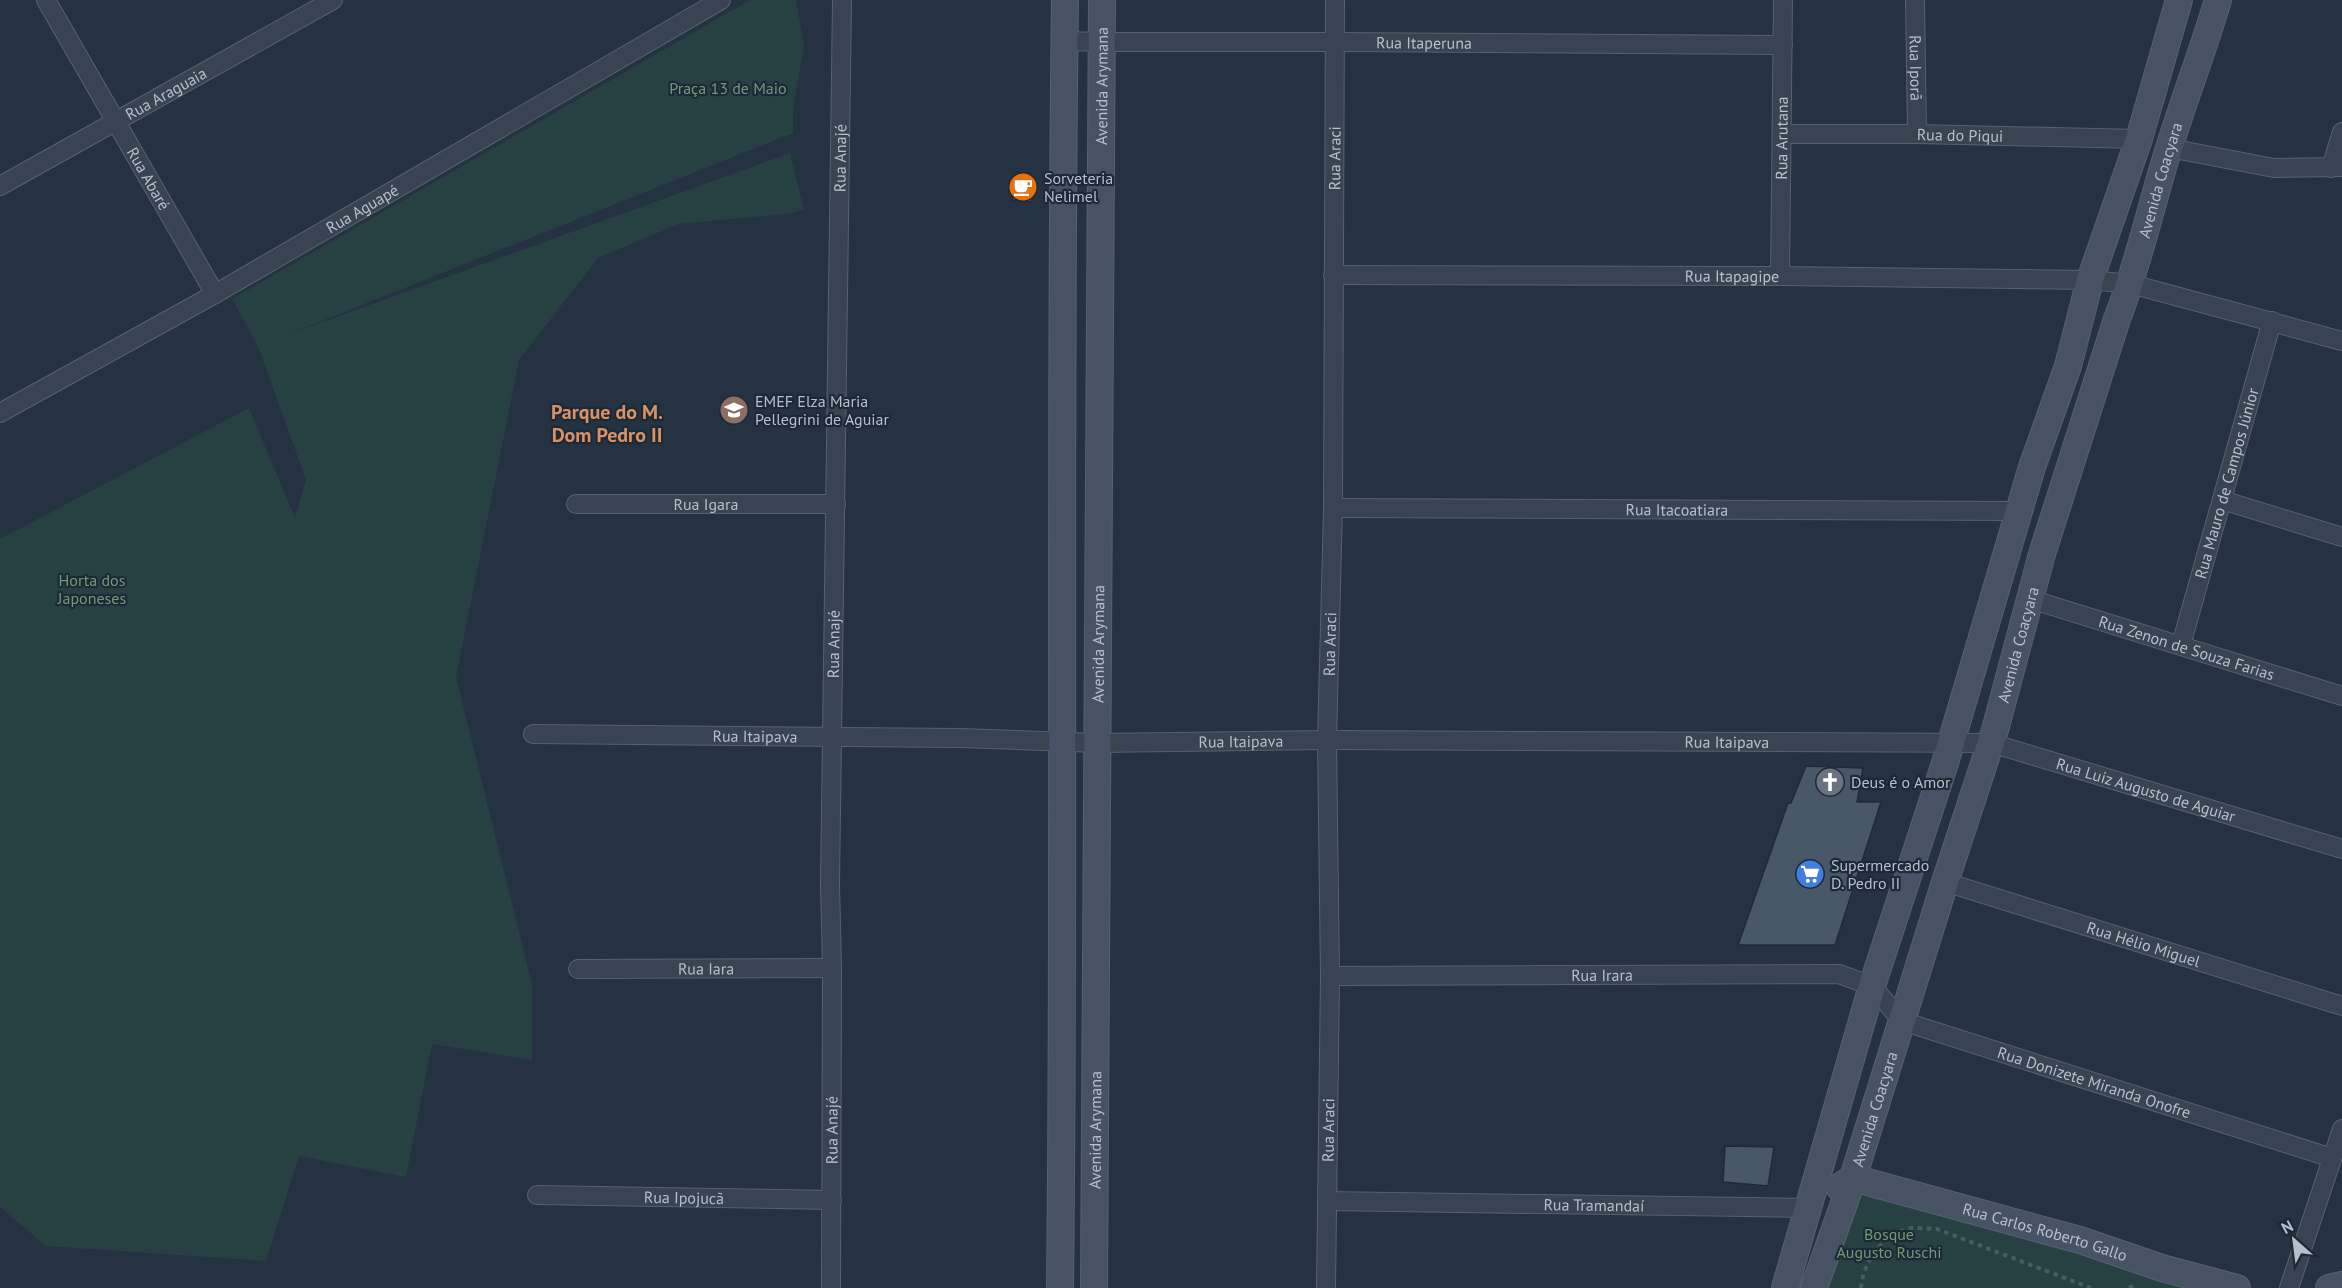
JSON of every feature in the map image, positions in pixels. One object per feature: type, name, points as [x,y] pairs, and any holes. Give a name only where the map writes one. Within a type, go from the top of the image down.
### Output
[{"type":"street","name":"Rua Abaré","points":[[46,0],[214,294]]},
{"type":"street","name":"Rua Araguaia","points":[[0,186],[333,0]]},
{"type":"street","name":"Rua Aguapé","points":[[0,413],[214,294],[721,0]]},
{"type":"street","name":"Rua Anajé","points":[[831,1288],[830,884],[842,0]]},
{"type":"street","name":"Avenida Arymana","points":[[1060,1288],[1063,1028],[1065,0]]},
{"type":"street","name":"Avenida Arymana","points":[[1094,1288],[1102,0]]},
{"type":"street","name":"Rua Araci","points":[[1326,1288],[1330,976],[1327,740],[1333,508],[1335,0]]},
{"type":"street","name":"Rua Arutana","points":[[1780,276],[1783,0]]},
{"type":"street","name":"Rua Iporã","points":[[1915,0],[1917,134]]},
{"type":"street","name":"Avenida Coacyara","points":[[1785,1288],[1872,986],[1945,763],[1949,743],[2032,467],[2068,366],[2090,280],[2139,139],[2179,0]]},
{"type":"street","name":"Avenida Coacyara","points":[[1814,1288],[1853,1178],[1945,882],[1991,743],[2042,554],[2106,353],[2131,284],[2169,148],[2218,0]]},
{"type":"street","name":"Rua Itaperuna","points":[[1064,40],[1783,45]]},
{"type":"street","points":[[2169,148],[2274,168],[2336,167],[2342,132]]},
{"type":"street","name":"Rua do Piqui","points":[[1782,134],[1917,134],[2139,139]]},
{"type":"street","name":"Rua Itapagipe","points":[[1333,275],[1780,276],[2090,280],[2131,284],[2342,341]]},
{"type":"street","name":"Rua Mauro de Campos Júnior","points":[[2181,645],[2272,321]]},
{"type":"street","points":[[2222,501],[2342,537]]},
{"type":"street","name":"Rua Igara","points":[[576,504],[836,504]]},
{"type":"street","name":"Rua Itacoatiara","points":[[1333,508],[2019,511]]},
{"type":"street","name":"Rua Zenon de Souza Farias","points":[[2030,599],[2342,696]]},
{"type":"street","name":"Rua Itaipava","points":[[533,734],[1097,743],[1327,740],[1949,743]]},
{"type":"street","name":"Rua Luiz Augusto de Aguiar","points":[[1949,743],[1991,743],[2342,849]]},
{"type":"street","name":"Rua Hélio Miguel","points":[[1945,882],[2342,1006]]},
{"type":"street","name":"Rua Iara","points":[[578,969],[832,968]]},
{"type":"street","name":"Rua Irara","points":[[1330,976],[1839,974],[1872,986]]},
{"type":"street","points":[[1872,986],[1902,1021]]},
{"type":"street","name":"Rua Donizete Miranda Onofre","points":[[1902,1021],[2332,1158]]},
{"type":"street","points":[[2289,1288],[2342,1129]]},
{"type":"street","points":[[1807,1208],[1853,1178]]},
{"type":"street","name":"Rua Carlos Roberto Gallo","points":[[1853,1178],[2080,1240],[2162,1268],[2237,1288]]},
{"type":"street","name":"Rua Ipojucã","points":[[537,1195],[832,1200]]},
{"type":"street","name":"Rua Tramandaí","points":[[1327,1201],[1807,1208]]},
{"type":"street","points":[[2330,1288],[2342,1285]]},
{"type":"path","points":[[1861,1288],[1867,1265],[1877,1249],[1896,1234],[1912,1228],[1937,1229],[2038,1266],[2088,1288]]},
{"type":"green space","points":[[750,0],[796,0],[804,46],[793,107],[793,133],[284,336],[790,153],[804,210],[786,214],[679,224],[598,258],[519,360],[456,677],[532,984],[532,1060],[432,1044],[406,1177],[299,1156],[266,1261],[46,1246],[0,1207],[0,539],[249,408],[295,518],[306,480],[258,346],[232,299]]},
{"type":"green space","name":"Bosque Augusto Ruschi","points":[[1856,1189],[2077,1243],[2195,1288],[1823,1288]]},
{"type":"building","name":"Sorveteria Nelimel","points":[[1016,172],[1031,174],[1032,202],[1012,200]]},
{"type":"building","name":"Supermercado D. Pedro II","points":[[1806,766],[1863,768],[1857,802],[1881,802],[1835,945],[1738,945],[1788,803],[1791,803]]},
{"type":"building","points":[[1725,1146],[1774,1147],[1768,1186],[1723,1182]]},
{"type":"place","name":"Sorveteria Nelimel","points":[[1023,187]]},
{"type":"place","name":"EMEF Elza Maria Pellegrini de Aguiar","points":[[734,410]]},
{"type":"place","name":"Deus é o Amor","points":[[1830,782]]},
{"type":"place","name":"Supermercado D. Pedro II","points":[[1810,874]]},
{"type":"district","name":"Parque do M. Dom Pedro II","points":[[607,424]]},
{"type":"park label","name":"Praça 13 de Maio","points":[[728,88]]},
{"type":"park label","name":"Horta dos Japoneses","points":[[92,589]]}]
